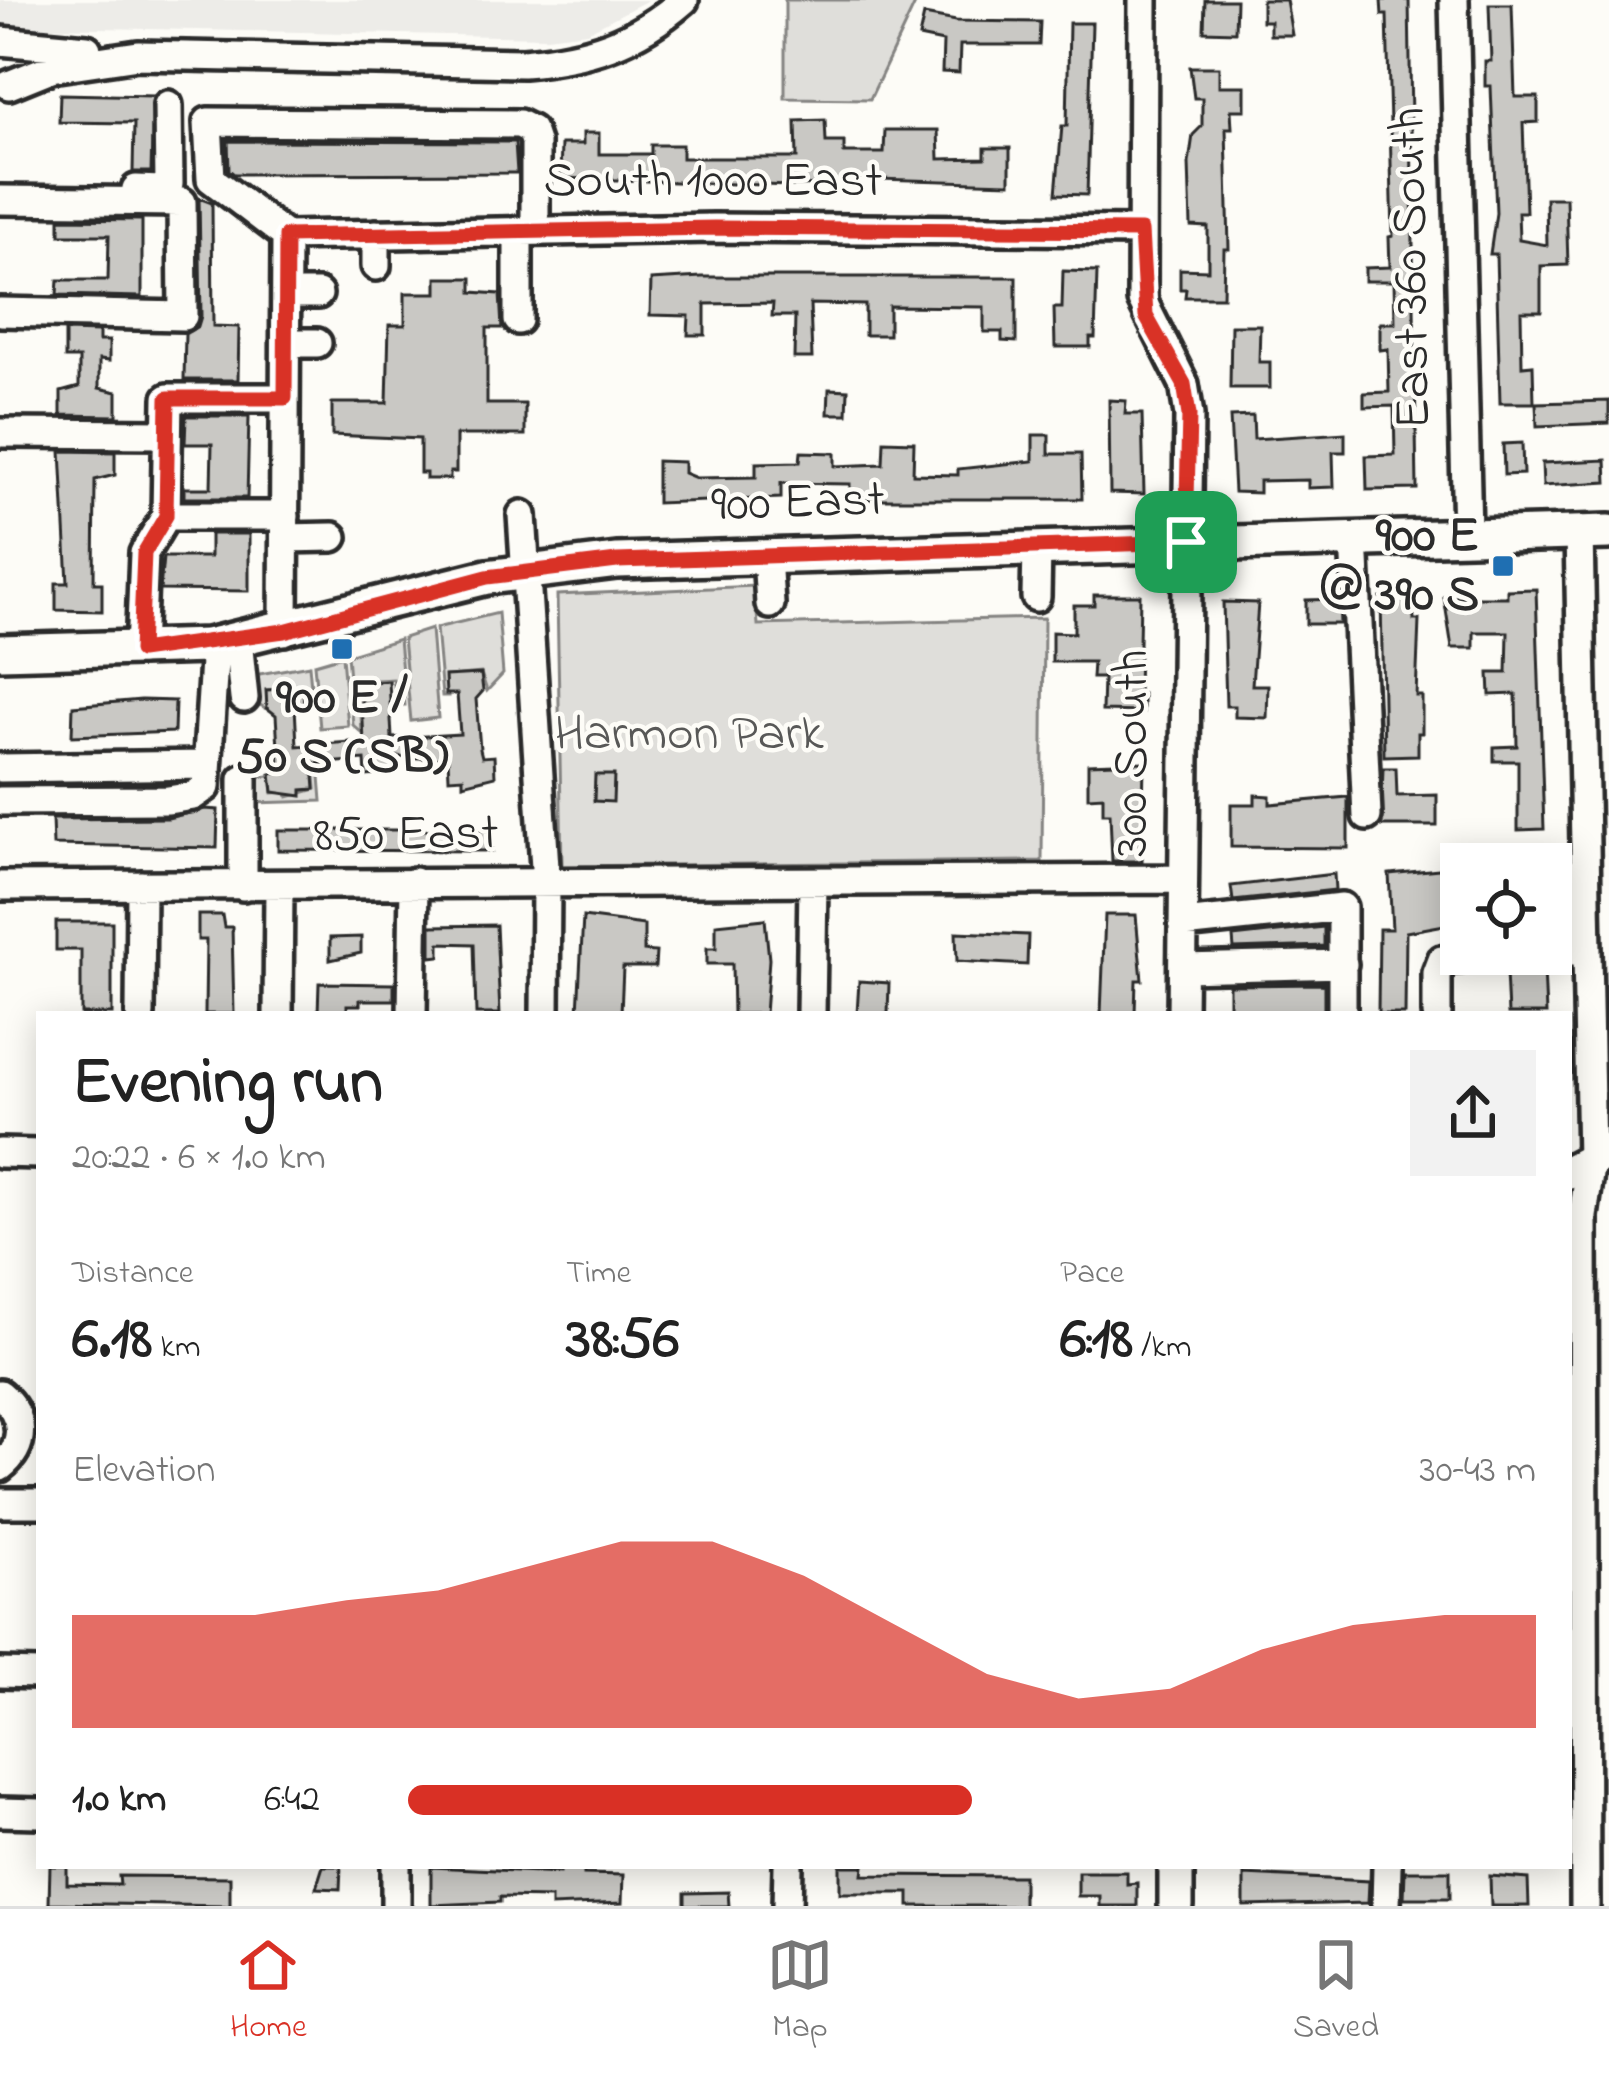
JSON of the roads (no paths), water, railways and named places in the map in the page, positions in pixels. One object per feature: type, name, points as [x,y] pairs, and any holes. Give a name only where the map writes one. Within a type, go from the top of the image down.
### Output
[{"type":"main road","name":"900 East","points":[[0,652],[140,651],[226,642],[457,584],[617,561],[1594,532]]},
{"type":"main road","points":[[1176,1869],[1176,1906]]},
{"type":"main road","points":[[1198,1869],[1198,1906]]},
{"type":"street","points":[[0,42],[138,55],[523,63],[571,59],[620,45],[656,25],[684,0]]},
{"type":"street","name":"300 South","points":[[1143,0],[1141,231],[1146,316],[1179,372],[1189,415],[1182,1011]]},
{"type":"street","name":"East 360 South","points":[[1454,0],[1467,533]]},
{"type":"street","points":[[0,42],[10,60],[4,91]]},
{"type":"street","points":[[4,91],[51,68],[138,55]]},
{"type":"street","points":[[0,186],[161,190],[169,184],[168,105]]},
{"type":"street","points":[[284,631],[286,236],[211,178],[208,122],[519,124],[531,130],[535,142],[518,320]]},
{"type":"street","points":[[0,200],[182,202],[183,316],[0,312]]},
{"type":"street","name":"South 1000 East","points":[[286,236],[526,231],[619,242],[1141,231]]},
{"type":"street","points":[[376,234],[376,266]]},
{"type":"street","points":[[286,294],[318,294]]},
{"type":"street","points":[[286,343],[317,343]]},
{"type":"street","points":[[140,651],[144,553],[166,516],[168,398],[285,398]]},
{"type":"street","points":[[0,433],[167,434]]},
{"type":"street","points":[[522,515],[530,573],[531,810],[546,883],[545,1011]]},
{"type":"street","points":[[166,516],[285,527],[333,537]]},
{"type":"street","points":[[1585,1906],[1588,1824],[1578,1713],[1576,1330],[1590,1161],[1579,1048],[1597,865],[1594,532]]},
{"type":"street","points":[[1354,537],[1367,816]]},
{"type":"street","points":[[1036,597],[1037,547]]},
{"type":"street","points":[[767,556],[770,604]]},
{"type":"street","points":[[226,642],[244,698]]},
{"type":"street","points":[[0,801],[193,796],[206,787],[226,642]]},
{"type":"street","points":[[0,767],[207,765]]},
{"type":"street","points":[[243,779],[243,886]]},
{"type":"street","name":"850 East","points":[[0,886],[1183,879]]},
{"type":"street","points":[[412,1011],[414,882]]},
{"type":"street","points":[[811,1011],[813,882]]},
{"type":"street","points":[[140,1011],[141,885]]},
{"type":"street","points":[[278,1011],[279,886]]},
{"type":"street","points":[[1183,923],[1342,907],[1342,1011]]},
{"type":"street","points":[[1572,951],[1587,950]]},
{"type":"street","points":[[1183,968],[1343,964]]},
{"type":"street","points":[[1437,1011],[1440,965]]},
{"type":"street","points":[[0,1153],[36,1154]]},
{"type":"street","points":[[17,1404],[18,1454]]},
{"type":"street","points":[[0,1503],[36,1504]]},
{"type":"street","points":[[0,1673],[36,1674]]},
{"type":"street","points":[[0,1812],[36,1813]]},
{"type":"street","points":[[396,1869],[396,1906]]},
{"type":"street","points":[[787,1906],[788,1869]]},
{"type":"street","points":[[1386,1906],[1387,1869]]},
{"type":"place","name":"900 E @ 390 S","points":[[1503,566]]},
{"type":"place","name":"900 E / 50 S (SB)","points":[[342,649]]},
{"type":"park label","name":"Harmon Park","points":[[689,735]]}]
